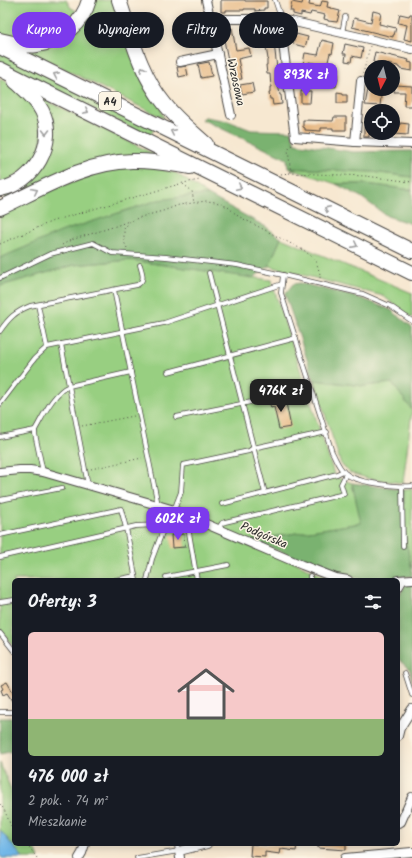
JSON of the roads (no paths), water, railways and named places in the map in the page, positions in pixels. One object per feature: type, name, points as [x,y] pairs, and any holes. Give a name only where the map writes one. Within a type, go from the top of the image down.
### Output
[{"type":"highway","points":[[0,40],[12,44],[31,46],[56,39],[65,34],[80,20],[89,0]]},
{"type":"highway","points":[[119,0],[138,58],[154,89],[163,102],[180,120],[220,156]]},
{"type":"highway","name":"A4","points":[[0,47],[412,251]]},
{"type":"highway","points":[[0,69],[27,92],[37,103],[45,119],[47,132],[44,149],[36,166],[21,180],[8,187],[0,189]]},
{"type":"highway","name":"A4","points":[[0,69],[204,174],[412,273]]},
{"type":"highway","points":[[0,208],[69,176],[106,164],[131,161],[152,161],[204,174]]},
{"type":"street","name":"Wrzosowa","points":[[206,0],[209,12]]},
{"type":"street","points":[[298,23],[412,49]]},
{"type":"street","name":"Wrzosowa","points":[[217,48],[231,115]]},
{"type":"street","points":[[284,48],[296,138],[412,144]]},
{"type":"street","name":"Wrzosowa","points":[[180,62],[218,54]]},
{"type":"street","points":[[355,142],[361,81]]},
{"type":"street","name":"Podgórska","points":[[0,472],[20,470],[43,472],[172,509],[302,565],[336,578]]},
{"type":"street","points":[[400,727],[412,709]]},
{"type":"street","points":[[400,822],[412,797]]},
{"type":"street","points":[[79,858],[84,846]]},
{"type":"street","points":[[179,851],[199,846]]},
{"type":"street","points":[[345,858],[412,852]]},
{"type":"lane","points":[[275,0],[279,12]]},
{"type":"lane","points":[[341,33],[345,17]]},
{"type":"lane","points":[[0,278],[50,254],[93,243],[112,253],[166,257],[237,266],[363,294],[390,306],[412,321]]},
{"type":"lane","points":[[0,331],[12,316],[20,310],[138,285],[141,283],[143,278],[140,265]]},
{"type":"lane","points":[[209,273],[265,493]]},
{"type":"lane","points":[[283,275],[281,292],[327,432],[332,452],[339,467],[344,473],[356,479],[378,484],[402,487],[412,486]]},
{"type":"lane","points":[[0,404],[35,358],[47,347],[123,332],[164,322],[282,284]]},
{"type":"lane","points":[[114,290],[158,505]]},
{"type":"lane","points":[[38,305],[47,347]]},
{"type":"lane","points":[[168,372],[296,338]]},
{"type":"lane","points":[[62,344],[88,485]]},
{"type":"lane","points":[[43,472],[35,430],[50,405],[60,392],[69,386],[131,372]]},
{"type":"lane","points":[[176,417],[266,399]]},
{"type":"lane","points":[[0,437],[35,430]]},
{"type":"lane","points":[[147,578],[152,559],[164,525],[181,492],[183,465],[327,432]]},
{"type":"lane","points":[[222,504],[344,473]]},
{"type":"lane","points":[[218,529],[222,523],[225,522],[344,494],[341,484],[344,473]]},
{"type":"lane","points":[[402,487],[403,546]]},
{"type":"lane","points":[[0,500],[62,488]]},
{"type":"lane","points":[[0,535],[121,509],[135,578]]},
{"type":"lane","points":[[186,516],[197,578]]},
{"type":"lane","points":[[0,557],[136,526],[158,524],[164,525]]},
{"type":"lane","points":[[166,577],[228,565]]},
{"type":"lane","points":[[0,602],[12,600]]},
{"type":"lane","points":[[0,633],[12,648]]},
{"type":"lane","points":[[405,673],[412,695]]},
{"type":"lane","points":[[0,712],[12,712]]},
{"type":"lane","points":[[139,858],[179,851]]},
{"type":"water","points":[[0,830],[23,858],[2,858],[0,856]]}]
